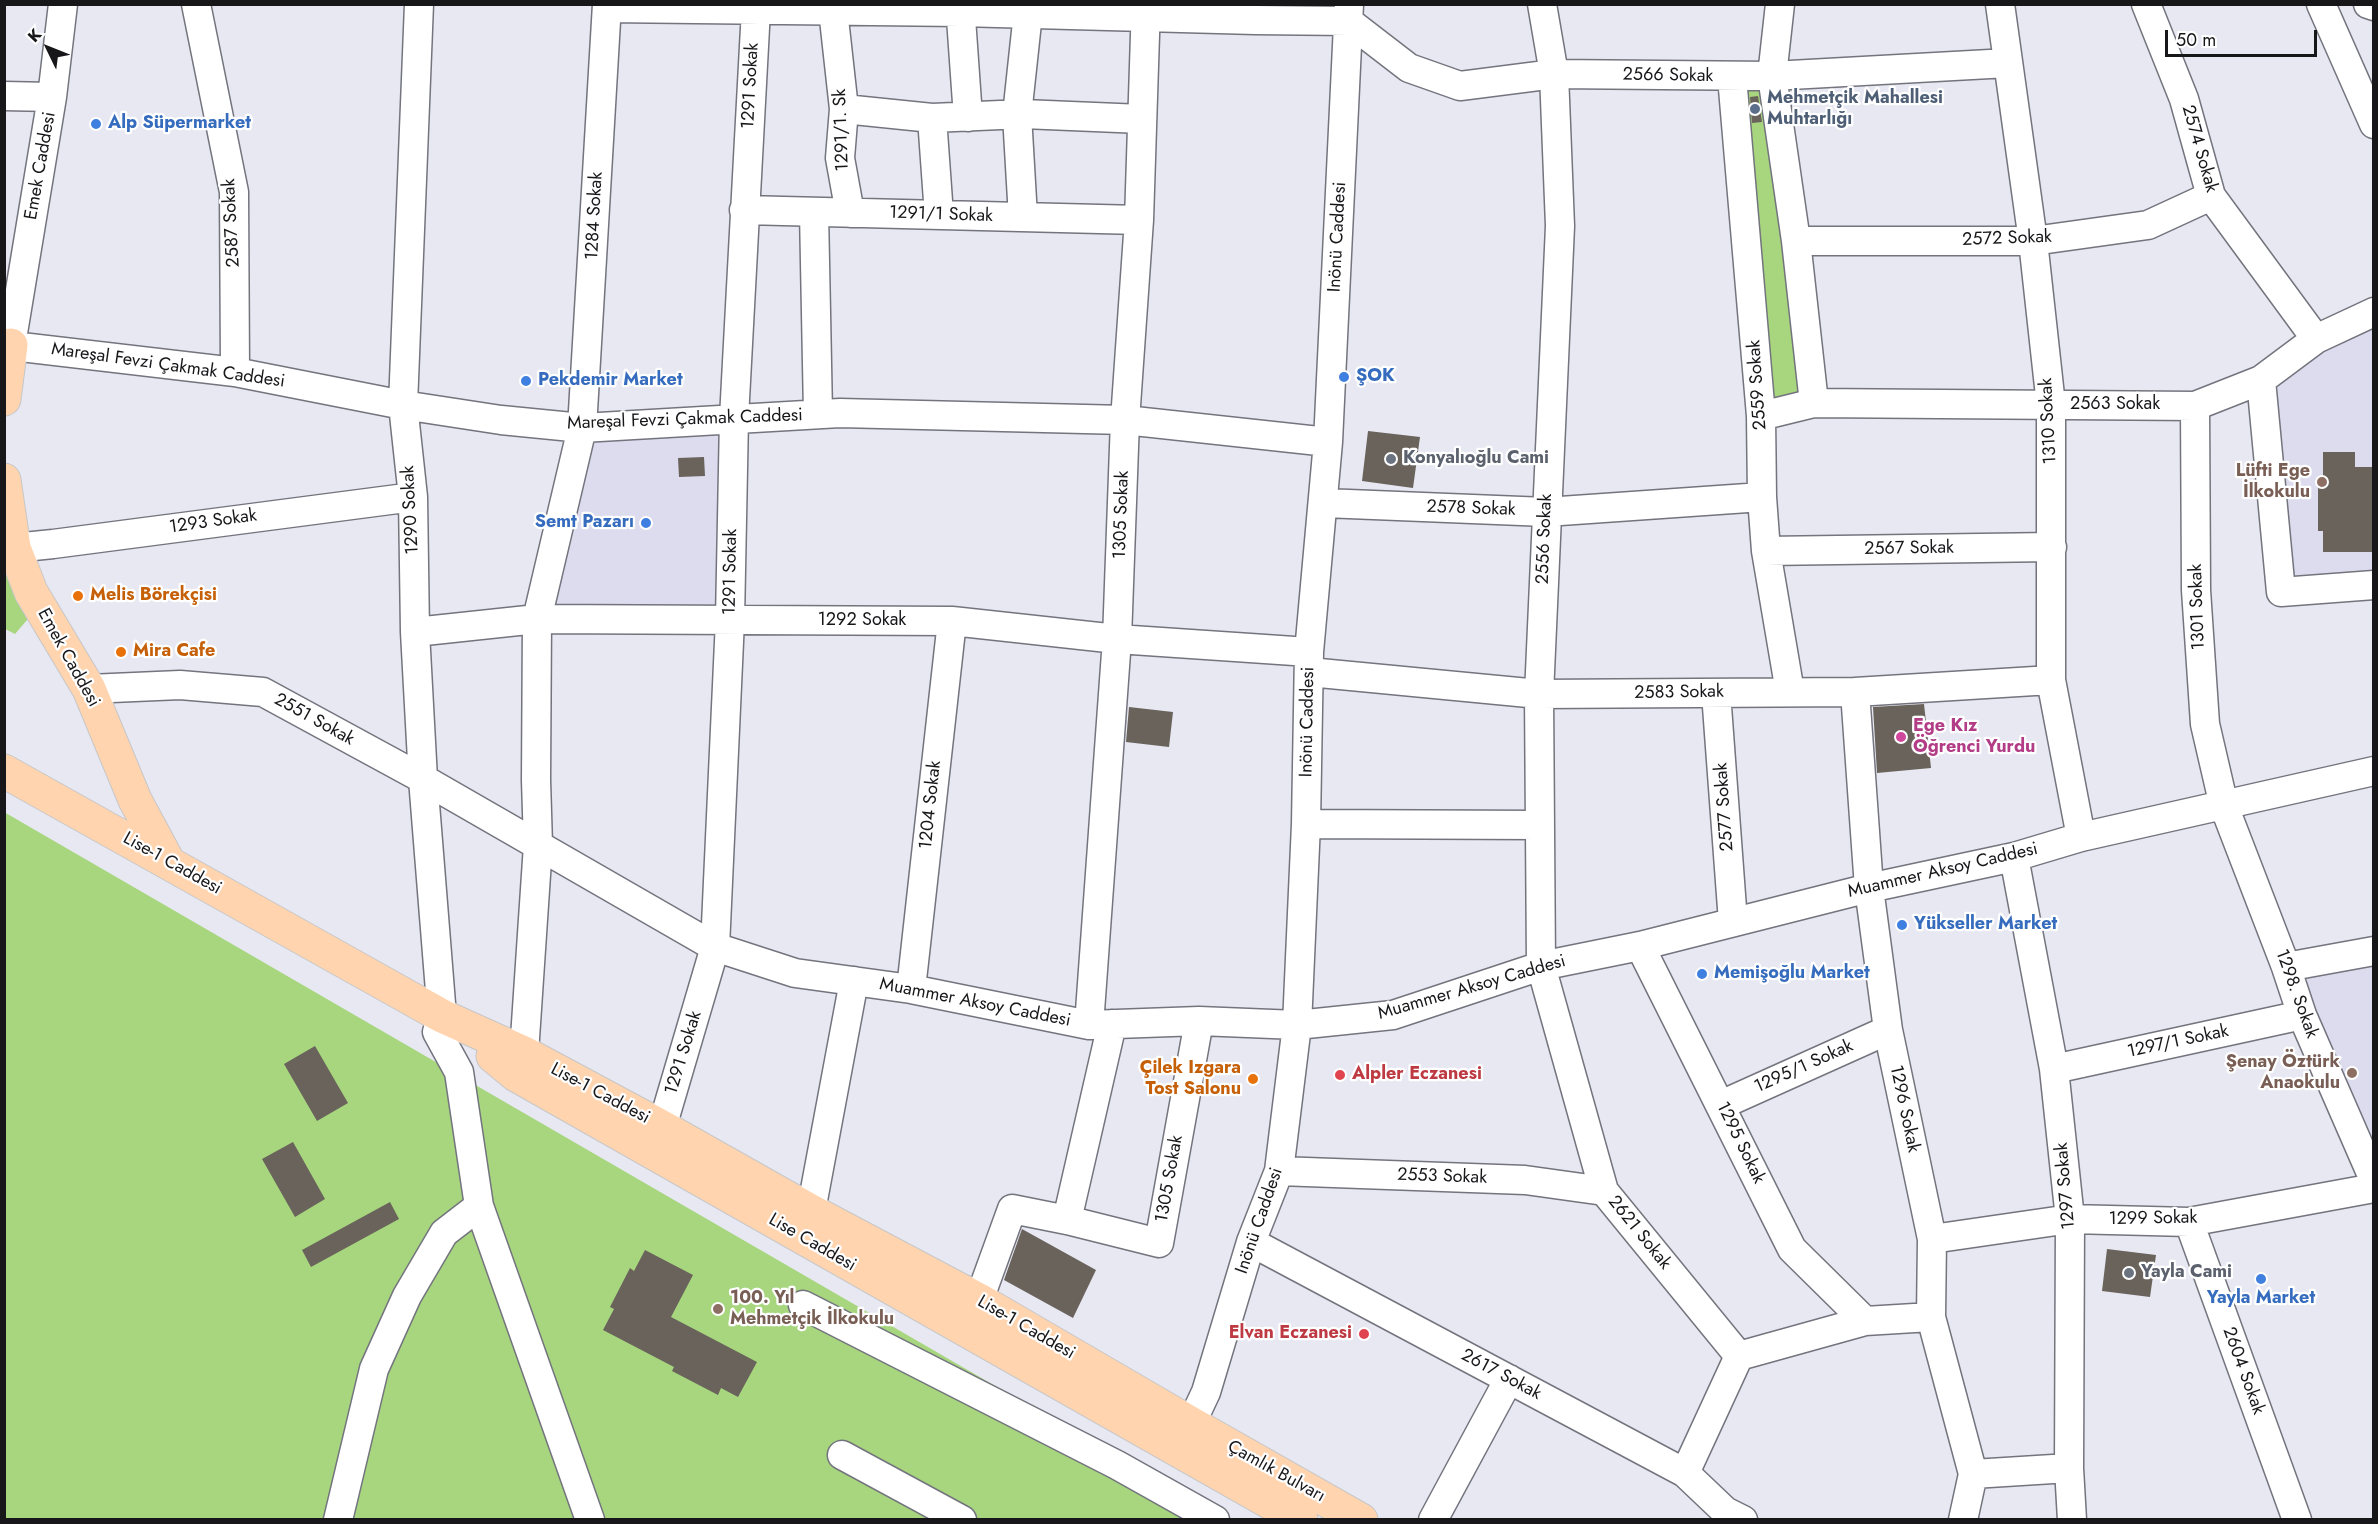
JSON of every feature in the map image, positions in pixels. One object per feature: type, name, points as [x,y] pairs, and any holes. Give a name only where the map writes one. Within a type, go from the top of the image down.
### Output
[{"type":"main road","name":"Emek Caddesi","points":[[4,399],[8,345]]},
{"type":"main road","name":"Emek Caddesi","points":[[4,480],[14,548],[31,592],[89,689],[141,812],[169,862]]},
{"type":"main road","name":"Lise-1 Caddesi","points":[[4,771],[442,1016],[524,1053],[811,1211],[979,1300],[1185,1437]]},
{"type":"main road","name":"Lise Caddesi","points":[[442,1016],[516,1075],[1185,1437],[1222,1476]]},
{"type":"main road","name":"Çamlık Bulvarı","points":[[1185,1437],[1361,1520]]},
{"type":"main road","name":"Çamlık Bulvarı","points":[[1222,1476],[1301,1520]]},
{"type":"street","name":"Emek Caddesi","points":[[8,345],[52,96],[63,4]]},
{"type":"street","name":"2587 Sokak","points":[[196,4],[234,192],[235,372]]},
{"type":"street","name":"1290 Sokak","points":[[419,4],[403,405],[413,497],[416,632],[423,778],[442,1016],[437,1032],[459,1072],[479,1206],[590,1520]]},
{"type":"street","name":"2556 Sokak","points":[[1542,4],[1554,74],[1560,226],[1539,694],[1542,966]]},
{"type":"street","points":[[1780,4],[1772,76],[1796,241],[1814,403]]},
{"type":"street","name":"1310 Sokak","points":[[2000,4],[2032,241],[2051,405],[2051,680],[2081,837]]},
{"type":"street","name":"2574 Sokak","points":[[2146,4],[2184,99],[2211,196],[2316,339]]},
{"type":"street","points":[[2321,4],[2373,124]]},
{"type":"street","points":[[2368,4],[2373,6]]},
{"type":"street","points":[[607,6],[833,10],[960,8],[1028,14],[1146,11],[1348,13]]},
{"type":"street","name":"1284 Sokak","points":[[524,1053],[538,845],[537,619],[582,428],[607,6]]},
{"type":"street","points":[[960,8],[968,117]]},
{"type":"street","name":"1291 Sokak","points":[[662,1127],[715,947],[730,621],[734,418],[756,9]]},
{"type":"street","name":"1291/1. Sk","points":[[833,10],[844,109],[840,158],[850,213]]},
{"type":"street","name":"1305 Sokak","points":[[1067,1220],[1100,1024],[1125,420],[1138,220],[1146,11]]},
{"type":"street","name":"2566 Sokak","points":[[1348,13],[1409,68],[1460,86],[1554,74],[1732,77],[2008,63]]},
{"type":"street","name":"Inönü Caddesi","points":[[1185,1437],[1206,1392],[1251,1242],[1279,1171],[1297,1025],[1306,824],[1309,662],[1329,442],[1348,13]]},
{"type":"street","points":[[1023,217],[1017,115],[1028,14]]},
{"type":"street","name":"2559 Sokak","points":[[1732,77],[1761,416],[1762,497],[1766,551],[1790,692]]},
{"type":"street","points":[[4,96],[52,96]]},
{"type":"street","points":[[844,109],[932,118],[1017,115],[1142,119]]},
{"type":"street","points":[[932,118],[939,215]]},
{"type":"street","name":"2572 Sokak","points":[[1796,241],[2032,241],[2148,225],[2211,196]]},
{"type":"street","name":"1291/1 Sokak","points":[[744,210],[1138,220]]},
{"type":"street","points":[[814,212],[818,414]]},
{"type":"street","name":"2563 Sokak","points":[[1761,416],[1814,403],[2195,406],[2261,380],[2316,339],[2373,312]]},
{"type":"street","name":"Mareşal Fevzi Çakmak Caddesi","points":[[8,345],[235,372],[403,405],[501,420],[582,428],[818,414],[1125,420],[1329,442]]},
{"type":"street","points":[[2261,380],[2281,592],[2373,585]]},
{"type":"street","name":"1301 Sokak","points":[[2195,406],[2196,590],[2205,724],[2224,806]]},
{"type":"street","name":"1293 Sokak","points":[[14,548],[413,497]]},
{"type":"street","name":"2578 Sokak","points":[[1324,503],[1546,512],[1762,497]]},
{"type":"street","name":"2567 Sokak","points":[[1766,551],[2052,547]]},
{"type":"street","name":"1292 Sokak","points":[[416,632],[537,619],[952,621],[1309,662]]},
{"type":"street","name":"1204 Sokak","points":[[910,989],[952,621]]},
{"type":"street","name":"2583 Sokak","points":[[1309,662],[1539,694],[1855,692],[2051,680]]},
{"type":"street","name":"2551 Sokak","points":[[89,689],[180,685],[263,692],[423,778]]},
{"type":"street","name":"1296 Sokak","points":[[1855,692],[1869,888],[1888,1030],[1932,1239],[1932,1317],[1973,1474],[1963,1520]]},
{"type":"street","name":"2577 Sokak","points":[[1716,693],[1733,922]]},
{"type":"street","name":"Muammer Aksoy Caddesi","points":[[423,778],[715,947],[795,973],[910,989],[1100,1024],[1199,1021],[1297,1025],[1393,1015],[1542,966],[1640,946],[1869,888],[2014,856],[2081,837],[2373,771]]},
{"type":"street","name":"1298. Sokak","points":[[2224,806],[2302,1015],[2373,1180]]},
{"type":"street","points":[[116,833],[123,834],[132,829],[140,819],[141,812]]},
{"type":"street","points":[[1306,824],[1540,825]]},
{"type":"street","name":"1297 Sokak","points":[[2014,856],[2054,1069],[2070,1219],[2069,1468],[2073,1520]]},
{"type":"street","name":"1295 Sokak","points":[[1640,946],[1792,1249],[1865,1321]]},
{"type":"street","points":[[2286,967],[2373,951]]},
{"type":"street","name":"2621 Sokak","points":[[1542,966],[1604,1191],[1739,1356]]},
{"type":"street","points":[[811,1211],[854,981]]},
{"type":"street","name":"1297/1 Sokak","points":[[2054,1069],[2302,1015]]},
{"type":"street","name":"1305 Sokak","points":[[979,1300],[1012,1209],[1159,1243],[1199,1021]]},
{"type":"street","name":"1295/1 Sokak","points":[[1721,1105],[1888,1030]]},
{"type":"street","name":"2553 Sokak","points":[[1279,1171],[1525,1180],[1604,1191]]},
{"type":"street","name":"1299 Sokak","points":[[1932,1239],[2070,1219],[2189,1222],[2373,1188]]},
{"type":"street","points":[[338,1520],[374,1369],[407,1296],[444,1233],[479,1206]]},
{"type":"street","name":"2604 Sokak","points":[[2189,1222],[2297,1520]]},
{"type":"street","name":"2617 Sokak","points":[[1251,1242],[1685,1473],[1725,1511],[1743,1520]]},
{"type":"street","points":[[803,1305],[1107,1460],[1204,1517],[1222,1476]]},
{"type":"street","points":[[1685,1473],[1739,1356],[1865,1321],[1932,1317]]},
{"type":"street","points":[[1433,1520],[1509,1379]]},
{"type":"street","points":[[842,1455],[962,1520]]},
{"type":"street","points":[[1973,1474],[2069,1468]]},
{"type":"shaded area","name":"Lüfti Ege İlkokulu","points":[[2373,312],[2373,585],[2281,592],[2261,380]]},
{"type":"shaded area","name":"Semt Pazarı","points":[[734,418],[730,620],[537,619],[582,428]]},
{"type":"shaded area","name":"Şenay Öztürk Anaokulu","points":[[2373,951],[2373,1180],[2286,967]]},
{"type":"green space","points":[[1772,76],[1814,403],[1761,416],[1732,77]]},
{"type":"green space","points":[[4,480],[39,606],[15,634],[5,629]]},
{"type":"green space","points":[[4,812],[1225,1519],[5,1519]]},
{"type":"building","points":[[1758,96],[1762,122],[1752,123],[1750,97]]},
{"type":"building","name":"Konyalıoğlu Cami","points":[[1368,431],[1420,437],[1413,488],[1362,481]]},
{"type":"building","points":[[2323,452],[2355,452],[2355,467],[2373,467],[2373,552],[2323,552],[2323,531],[2318,531],[2318,487],[2323,488]]},
{"type":"building","points":[[704,457],[705,476],[679,477],[678,458]]},
{"type":"building","name":"Ege Kız Öğrenci Yurdu","points":[[1924,704],[1931,768],[1877,773],[1873,707]]},
{"type":"building","points":[[1129,707],[1173,712],[1169,747],[1126,742]]},
{"type":"building","points":[[315,1046],[348,1103],[317,1121],[284,1064]]},
{"type":"building","points":[[293,1142],[325,1199],[295,1217],[262,1159]]},
{"type":"building","points":[[390,1202],[399,1219],[311,1267],[302,1250]]},
{"type":"building","points":[[1022,1229],[1096,1270],[1073,1318],[1004,1280]]},
{"type":"building","name":"Yayla Cami","points":[[2107,1249],[2156,1255],[2150,1297],[2102,1291]]},
{"type":"building","points":[[645,1250],[693,1275],[671,1317],[757,1362],[738,1397],[721,1388],[718,1395],[672,1371],[674,1367],[603,1330],[614,1309],[610,1307],[630,1268],[634,1271]]},
{"type":"place","name":"Mehmetçik Mahallesi Muhtarlığı","points":[[1755,109]]},
{"type":"place","name":"Alp Süpermarket","points":[[96,124]]},
{"type":"place","name":"ŞOK","points":[[1344,377]]},
{"type":"place","name":"Pekdemir Market","points":[[526,381]]},
{"type":"place","name":"Konyalıoğlu Cami","points":[[1391,459]]},
{"type":"place","name":"Lüfti Ege İlkokulu","points":[[2322,482]]},
{"type":"place","name":"Semt Pazarı","points":[[646,523]]},
{"type":"place","name":"Melis Börekçisi","points":[[78,596]]},
{"type":"place","name":"Mira Cafe","points":[[121,652]]},
{"type":"place","name":"Ege Kız Öğrenci Yurdu","points":[[1901,737]]},
{"type":"place","name":"Yükseller Market","points":[[1902,925]]},
{"type":"place","name":"Memişoğlu Market","points":[[1702,974]]},
{"type":"place","name":"Şenay Öztürk Anaokulu","points":[[2352,1073]]},
{"type":"place","name":"Alpler Eczanesi","points":[[1340,1075]]},
{"type":"place","name":"Çilek Izgara Tost Salonu","points":[[1253,1079]]},
{"type":"place","name":"Yayla Cami","points":[[2129,1273]]},
{"type":"place","name":"Yayla Market","points":[[2261,1279]]},
{"type":"place","name":"100. Yıl Mehmetçik İlkokulu","points":[[718,1309]]},
{"type":"place","name":"Elvan Eczanesi","points":[[1364,1334]]}]
